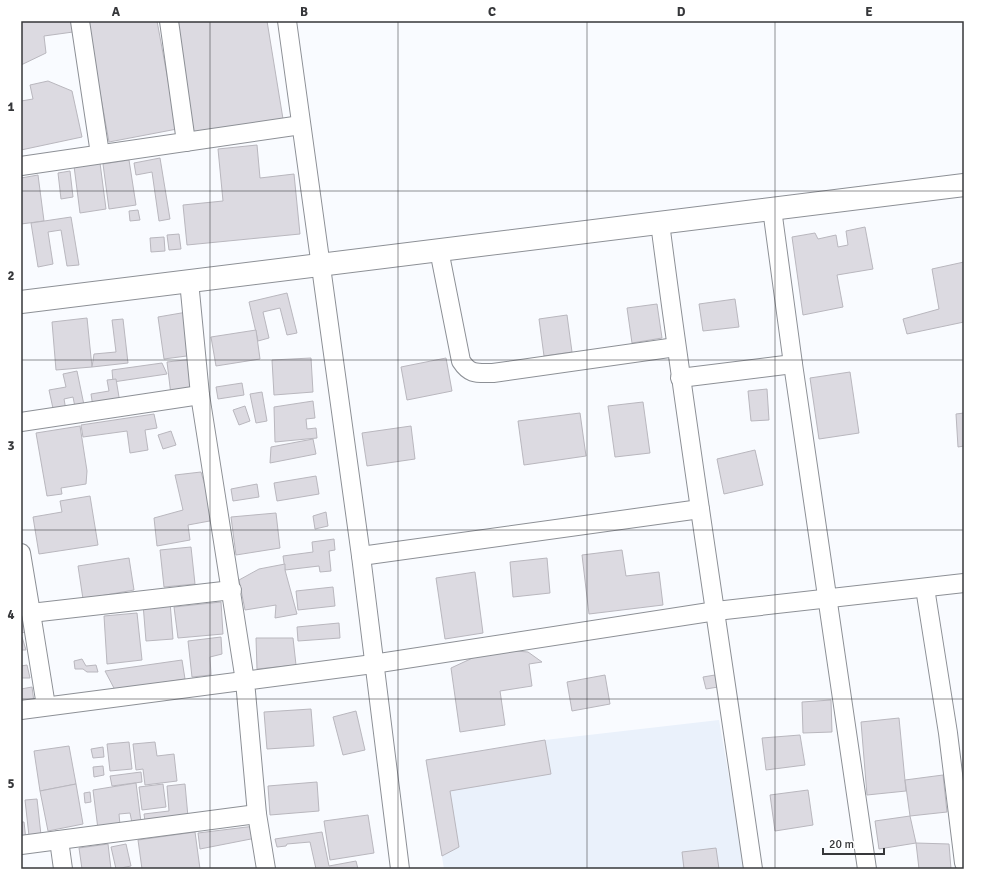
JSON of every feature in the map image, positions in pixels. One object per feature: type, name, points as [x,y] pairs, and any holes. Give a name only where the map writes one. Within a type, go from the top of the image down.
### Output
[{"type":"street","points":[[80,21],[100,154]]},
{"type":"street","points":[[169,21],[186,142]]},
{"type":"street","points":[[287,21],[361,556],[373,664],[400,869]]},
{"type":"street","points":[[21,166],[301,125]]},
{"type":"street","points":[[21,302],[964,185]]},
{"type":"street","points":[[772,209],[792,364],[867,869]]},
{"type":"street","points":[[660,223],[680,378],[716,611],[753,869]]},
{"type":"street","points":[[439,250],[461,361],[466,370],[475,373],[493,373],[676,347]]},
{"type":"street","points":[[189,281],[200,395],[232,590],[245,681],[257,814],[266,869]]},
{"type":"street","points":[[680,378],[792,364]]},
{"type":"street","points":[[21,422],[200,395]]},
{"type":"street","points":[[361,556],[700,509]]},
{"type":"street","points":[[21,553],[46,706]]},
{"type":"street","points":[[21,710],[373,664],[716,611],[828,600],[964,583]]},
{"type":"street","points":[[926,588],[948,733],[964,862]]},
{"type":"street","points":[[31,613],[232,590]]},
{"type":"street","points":[[21,845],[257,814]]},
{"type":"street","points":[[59,840],[63,869]]},
{"type":"shaded area","points":[[719,720],[745,869],[444,869],[426,760],[545,740]]},
{"type":"building","points":[[21,21],[71,21],[73,32],[44,36],[46,53],[21,65]]},
{"type":"building","points":[[87,21],[157,21],[177,129],[109,142]]},
{"type":"building","points":[[176,21],[267,21],[283,119],[194,134]]},
{"type":"building","points":[[48,81],[72,91],[82,137],[21,150],[21,101],[33,99],[30,85]]},
{"type":"building","points":[[257,145],[260,178],[294,174],[300,234],[187,245],[183,205],[223,201],[218,149]]},
{"type":"building","points":[[160,158],[170,219],[159,221],[152,172],[136,175],[134,163]]},
{"type":"building","points":[[129,160],[136,205],[109,209],[103,164]]},
{"type":"building","points":[[100,163],[106,209],[80,213],[74,166]]},
{"type":"building","points":[[70,171],[73,197],[61,199],[58,173]]},
{"type":"building","points":[[38,175],[44,221],[21,224],[21,178]]},
{"type":"building","points":[[138,210],[140,220],[130,221],[129,211]]},
{"type":"building","points":[[71,217],[79,265],[67,266],[61,230],[48,232],[53,264],[38,267],[31,223]]},
{"type":"building","points":[[865,227],[873,269],[837,275],[843,307],[803,315],[792,237],[815,233],[818,239],[836,235],[838,247],[848,245],[846,231]]},
{"type":"building","points":[[179,234],[181,249],[169,250],[167,235]]},
{"type":"building","points":[[164,237],[165,251],[151,252],[150,238]]},
{"type":"building","points":[[964,262],[964,322],[907,334],[903,319],[939,309],[932,269]]},
{"type":"building","points":[[287,293],[297,333],[287,335],[280,308],[263,312],[269,338],[258,341],[249,302]]},
{"type":"building","points":[[735,299],[739,327],[703,331],[699,304]]},
{"type":"building","points":[[657,304],[662,338],[632,343],[627,308]]},
{"type":"building","points":[[187,312],[194,355],[164,359],[158,317]]},
{"type":"building","points":[[567,315],[572,352],[544,356],[539,319]]},
{"type":"building","points":[[87,318],[92,367],[56,370],[52,322]]},
{"type":"building","points":[[123,319],[128,363],[92,367],[94,354],[116,352],[112,320]]},
{"type":"building","points":[[256,330],[260,359],[216,366],[211,337]]},
{"type":"building","points":[[311,358],[313,392],[274,395],[272,360]]},
{"type":"building","points":[[446,358],[452,391],[407,400],[401,367]]},
{"type":"building","points":[[194,359],[198,392],[171,395],[167,362]]},
{"type":"building","points":[[162,363],[167,374],[113,382],[112,370]]},
{"type":"building","points":[[77,371],[84,405],[75,407],[73,397],[64,399],[66,410],[54,413],[49,390],[66,387],[63,374]]},
{"type":"building","points":[[850,372],[859,433],[819,439],[810,378]]},
{"type":"building","points":[[116,379],[120,403],[93,407],[91,394],[109,391],[107,380]]},
{"type":"building","points":[[242,383],[244,395],[218,399],[216,387]]},
{"type":"building","points":[[767,389],[769,420],[751,421],[748,391]]},
{"type":"building","points":[[262,392],[267,421],[256,423],[250,394]]},
{"type":"building","points":[[313,401],[315,418],[306,419],[307,429],[316,428],[317,438],[275,442],[274,407]]},
{"type":"building","points":[[643,402],[650,453],[615,457],[608,406]]},
{"type":"building","points":[[245,406],[250,421],[239,425],[233,410]]},
{"type":"building","points":[[580,413],[586,456],[524,465],[518,421]]},
{"type":"building","points":[[964,413],[964,446],[958,447],[956,414]]},
{"type":"building","points":[[154,414],[157,428],[145,430],[148,450],[130,453],[127,431],[83,437],[81,425]]},
{"type":"building","points":[[80,426],[87,471],[86,484],[61,488],[62,494],[47,496],[36,433]]},
{"type":"building","points":[[411,426],[415,459],[367,466],[362,433]]},
{"type":"building","points":[[171,431],[176,445],[163,449],[158,435]]},
{"type":"building","points":[[313,439],[316,454],[270,463],[271,447]]},
{"type":"building","points":[[755,450],[763,485],[724,494],[717,459]]},
{"type":"building","points":[[201,472],[215,520],[188,525],[190,540],[157,546],[154,518],[183,510],[175,475]]},
{"type":"building","points":[[316,476],[319,494],[277,501],[274,483]]},
{"type":"building","points":[[257,484],[259,497],[233,501],[231,489]]},
{"type":"building","points":[[90,496],[98,545],[39,554],[33,517],[62,512],[60,501]]},
{"type":"building","points":[[326,512],[328,526],[315,529],[313,516]]},
{"type":"building","points":[[276,513],[280,548],[236,555],[231,517]]},
{"type":"building","points":[[334,539],[335,550],[329,551],[331,571],[320,572],[319,566],[285,570],[283,556],[313,552],[312,542]]},
{"type":"building","points":[[191,547],[195,584],[164,587],[160,550]]},
{"type":"building","points":[[622,550],[626,576],[659,572],[663,605],[589,614],[582,555]]},
{"type":"building","points":[[129,558],[134,590],[83,599],[78,566]]},
{"type":"building","points":[[547,558],[550,593],[513,597],[510,562]]},
{"type":"building","points":[[285,564],[285,570],[297,614],[275,618],[276,605],[245,610],[239,580],[259,569]]},
{"type":"building","points":[[475,572],[483,633],[445,639],[436,578]]},
{"type":"building","points":[[333,587],[335,606],[298,610],[296,591]]},
{"type":"building","points":[[21,602],[26,632],[21,633]]},
{"type":"building","points":[[170,602],[173,639],[146,641],[143,604]]},
{"type":"building","points":[[221,602],[223,634],[178,638],[174,607]]},
{"type":"building","points":[[137,613],[142,660],[107,664],[104,616]]},
{"type":"building","points":[[339,623],[340,638],[298,641],[297,627]]},
{"type":"building","points":[[22,637],[26,650],[21,650]]},
{"type":"building","points":[[221,637],[222,654],[210,657],[211,675],[192,677],[188,641]]},
{"type":"building","points":[[256,638],[293,638],[296,665],[257,669]]},
{"type":"building","points":[[492,649],[528,652],[542,662],[529,664],[532,686],[500,691],[505,725],[460,732],[451,668]]},
{"type":"building","points":[[82,659],[86,666],[96,665],[98,672],[87,672],[83,669],[75,669],[74,661]]},
{"type":"building","points":[[182,660],[185,679],[115,690],[105,671]]},
{"type":"building","points":[[27,665],[30,678],[21,678],[21,666]]},
{"type":"building","points":[[605,675],[610,704],[572,711],[567,682]]},
{"type":"building","points":[[715,675],[718,687],[706,689],[703,677]]},
{"type":"building","points":[[32,687],[34,702],[21,702],[21,689]]},
{"type":"building","points":[[831,700],[832,732],[803,733],[802,702]]},
{"type":"building","points":[[311,709],[314,746],[267,749],[264,712]]},
{"type":"building","points":[[356,711],[365,750],[343,755],[333,717]]},
{"type":"building","points":[[899,718],[906,791],[867,795],[861,722]]},
{"type":"building","points":[[800,735],[805,765],[766,770],[762,738]]},
{"type":"building","points":[[545,740],[551,774],[450,791],[459,847],[442,856],[426,760]]},
{"type":"building","points":[[129,742],[132,769],[110,771],[107,744]]},
{"type":"building","points":[[155,742],[157,756],[174,754],[177,781],[145,785],[143,769],[136,770],[133,744]]},
{"type":"building","points":[[69,746],[76,784],[40,791],[34,751]]},
{"type":"building","points":[[103,747],[104,757],[93,758],[91,749]]},
{"type":"building","points":[[103,766],[104,775],[94,777],[93,767]]},
{"type":"building","points":[[141,772],[142,782],[112,786],[110,776]]},
{"type":"building","points":[[943,775],[947,812],[910,816],[905,780]]},
{"type":"building","points":[[317,782],[319,811],[270,815],[268,786]]},
{"type":"building","points":[[136,783],[141,822],[132,823],[130,813],[119,814],[120,825],[98,829],[93,790]]},
{"type":"building","points":[[76,784],[83,824],[48,831],[40,791]]},
{"type":"building","points":[[163,784],[166,807],[142,810],[139,787]]},
{"type":"building","points":[[185,784],[188,817],[145,821],[144,814],[169,811],[167,786]]},
{"type":"building","points":[[808,790],[813,825],[775,831],[770,795]]},
{"type":"building","points":[[90,792],[91,802],[85,803],[84,793]]},
{"type":"building","points":[[37,799],[41,835],[29,836],[25,800]]},
{"type":"building","points":[[368,815],[374,853],[330,860],[324,821]]},
{"type":"building","points":[[910,816],[916,843],[879,849],[875,821]]},
{"type":"building","points":[[21,822],[24,822],[26,840],[21,840]]},
{"type":"building","points":[[255,826],[256,838],[200,849],[198,833]]},
{"type":"building","points":[[195,832],[200,869],[142,869],[138,840]]},
{"type":"building","points":[[322,832],[329,866],[356,861],[358,869],[316,869],[310,842],[287,844],[286,846],[277,847],[275,839]]},
{"type":"building","points":[[916,843],[949,844],[951,869],[919,869]]},
{"type":"building","points":[[108,844],[111,869],[82,869],[79,848]]},
{"type":"building","points":[[126,844],[131,866],[116,869],[111,847]]},
{"type":"building","points":[[716,848],[719,869],[684,869],[682,852]]}]
